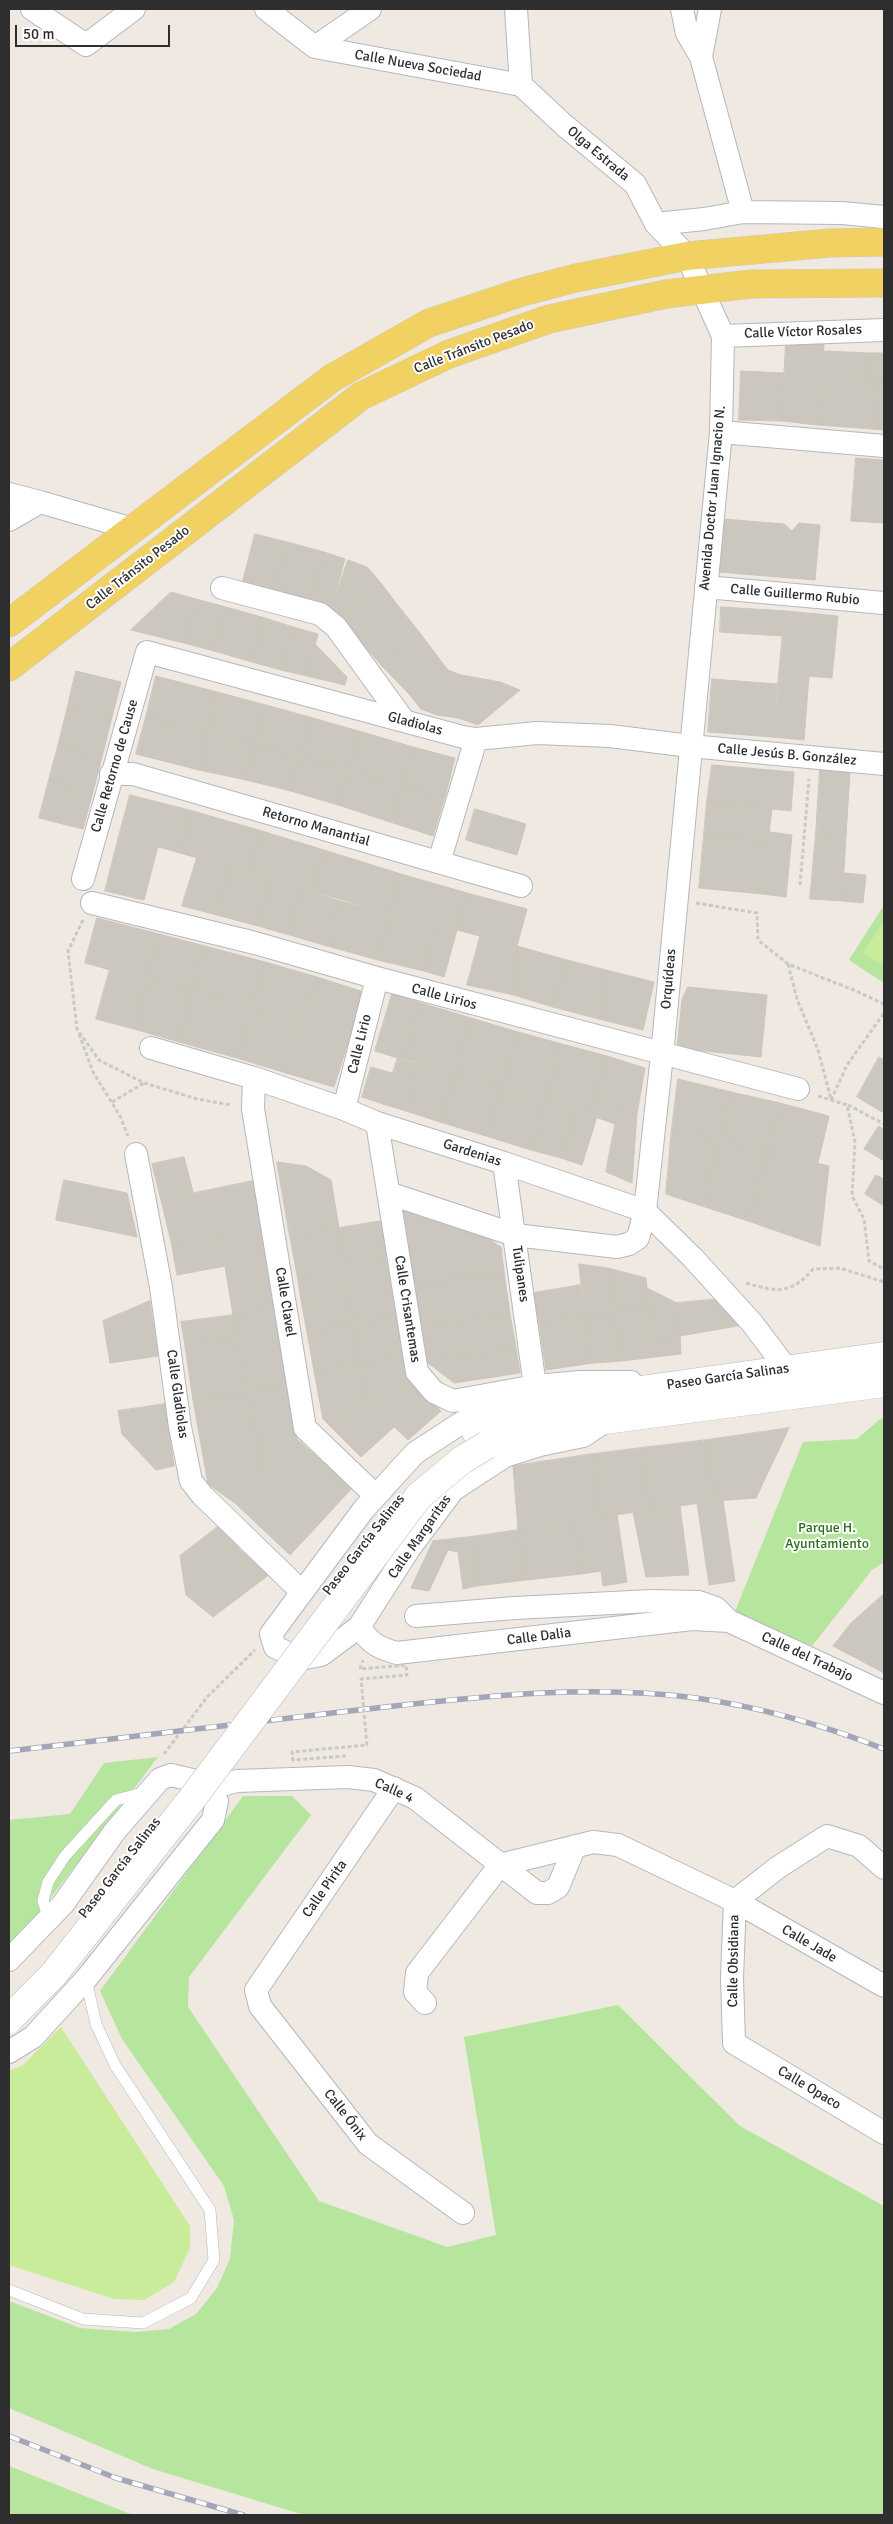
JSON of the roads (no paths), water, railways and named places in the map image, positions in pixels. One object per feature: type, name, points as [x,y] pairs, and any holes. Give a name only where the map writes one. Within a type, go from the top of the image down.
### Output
[{"type":"main road","points":[[9,623],[332,378],[429,323],[522,292],[576,278],[687,256],[830,243],[884,242]]},
{"type":"main road","name":"Calle Tránsito Pesado","points":[[9,668],[353,402],[375,388],[449,354],[549,319],[666,294],[751,284],[884,283]]},
{"type":"main road","name":"Paseo García Salinas","points":[[9,2019],[53,1975],[191,1800],[419,1496],[462,1460],[500,1420],[568,1400],[786,1368],[823,1366],[884,1356]]},
{"type":"main road","name":"Paseo García Salinas","points":[[9,2000],[47,1962],[73,1929],[178,1794],[291,1639],[402,1497],[427,1468],[482,1439],[606,1420],[884,1383]]},
{"type":"street","points":[[32,9],[86,45],[134,9]]},
{"type":"street","points":[[266,9],[314,47],[370,9]]},
{"type":"street","points":[[516,9],[521,85]]},
{"type":"street","points":[[682,9],[687,33],[701,57],[742,212]]},
{"type":"street","points":[[701,57],[710,9]]},
{"type":"street","name":"Calle Nueva Sociedad","points":[[314,47],[521,85]]},
{"type":"street","name":"Olga Estrada","points":[[521,85],[564,125],[635,184],[656,224],[687,256]]},
{"type":"street","points":[[656,224],[704,219],[742,212],[842,213],[884,217]]},
{"type":"street","name":"Avenida Doctor Juan Ignacio N.","points":[[687,256],[704,290],[723,336],[721,432],[690,746]]},
{"type":"street","name":"Calle Víctor Rosales","points":[[723,336],[884,330]]},
{"type":"street","points":[[721,432],[884,446]]},
{"type":"street","points":[[9,494],[133,529]]},
{"type":"street","points":[[9,520],[40,502]]},
{"type":"street","name":"Calle Guillermo Rubio","points":[[706,587],[884,603]]},
{"type":"street","points":[[222,588],[320,614],[336,627],[404,721]]},
{"type":"street","name":"Gladiolas","points":[[147,652],[476,739],[537,733],[610,736],[690,746]]},
{"type":"street","name":"Calle Retorno de Cause","points":[[84,879],[111,774],[147,652]]},
{"type":"street","points":[[439,862],[476,739]]},
{"type":"street","name":"Calle Jesús B. González","points":[[690,746],[884,764]]},
{"type":"street","name":"Orquídeas","points":[[514,1235],[617,1247],[629,1244],[638,1238],[645,1212],[662,1055],[690,746]]},
{"type":"street","name":"Retorno Manantial","points":[[111,774],[133,774],[521,886]]},
{"type":"street","name":"Calle Lirios","points":[[92,903],[255,943],[376,978],[662,1055],[798,1089]]},
{"type":"street","name":"Calle Lirio","points":[[344,1109],[376,978]]},
{"type":"street","name":"Gardenias","points":[[151,1048],[254,1078],[344,1109],[377,1123],[504,1163],[645,1212],[687,1251],[752,1323],[786,1368]]},
{"type":"street","name":"Calle Clavel","points":[[254,1078],[253,1109],[305,1428],[376,1496]]},
{"type":"street","name":"Calle Crisantemas","points":[[377,1123],[417,1372],[434,1392],[453,1401],[535,1386],[618,1381],[665,1386]]},
{"type":"street","name":"Calle Gladiolas","points":[[136,1154],[161,1287],[180,1427],[191,1481],[202,1495],[302,1592]]},
{"type":"street","name":"Tulipanes","points":[[504,1163],[535,1386]]},
{"type":"street","points":[[388,1193],[514,1235]]},
{"type":"street","points":[[302,1592],[376,1496],[415,1453],[475,1414],[527,1398],[568,1400]]},
{"type":"street","name":"Calle Margaritas","points":[[302,1592],[271,1634],[274,1647],[300,1659],[322,1655],[359,1627],[410,1549],[454,1490],[505,1456],[540,1444],[582,1436],[606,1420]]},
{"type":"street","points":[[416,1616],[515,1608],[651,1601],[699,1602],[716,1608],[729,1621]]},
{"type":"street","name":"Calle Dalia","points":[[359,1627],[370,1642],[380,1649],[396,1653],[692,1619],[729,1621]]},
{"type":"street","name":"Calle del Trabajo","points":[[729,1621],[884,1693]]},
{"type":"street","points":[[9,1960],[49,1919],[114,1831],[155,1785],[171,1776],[192,1780],[210,1788],[217,1801],[213,1820],[86,1979],[33,2037],[9,2052]]},
{"type":"street","name":"Calle 4","points":[[210,1788],[237,1781],[348,1777],[374,1780],[415,1798],[537,1893],[548,1893],[558,1888],[575,1846]]},
{"type":"street","name":"Calle Pirita","points":[[256,1990],[394,1788]]},
{"type":"street","name":"Calle Obsidiana","points":[[734,2043],[732,1978],[735,1901],[777,1868],[827,1836],[859,1846],[884,1868]]},
{"type":"street","name":"Calle Jade","points":[[500,1865],[593,1842],[618,1845],[735,1901],[884,1986]]},
{"type":"street","points":[[425,2003],[415,1992],[417,1973],[500,1865]]},
{"type":"street","name":"Calle Ónix","points":[[256,1990],[260,2006],[368,2144],[463,2213]]},
{"type":"street","name":"Calle Opaco","points":[[734,2043],[884,2133]]},
{"type":"lane","points":[[9,2290],[83,2319],[144,2323],[191,2298],[214,2260],[210,2210],[115,2065],[96,2024],[86,1979]]},
{"type":"railway","points":[[9,1751],[442,1701],[569,1692],[654,1694],[696,1698],[744,1706],[838,1732],[884,1749]]},
{"type":"railway","points":[[9,2436],[116,2478],[243,2515]]},
{"type":"park label","name":"Parque H. Ayuntamiento","points":[[827,1536]]}]
